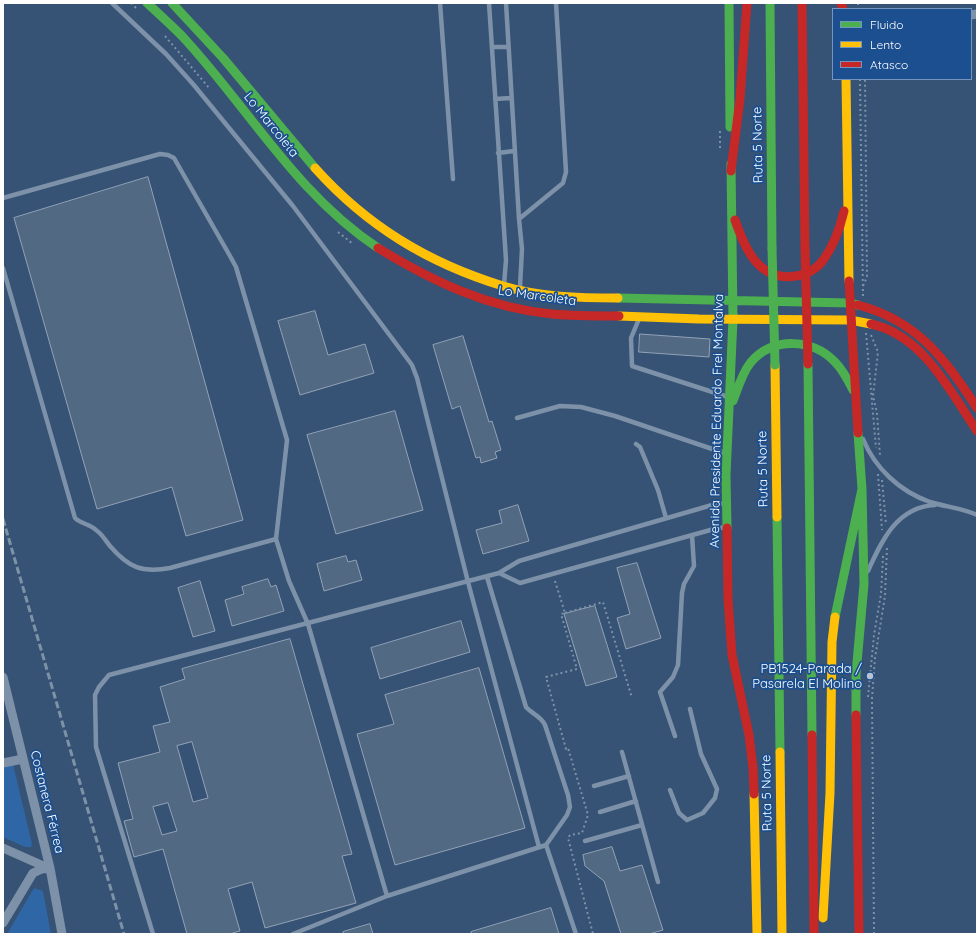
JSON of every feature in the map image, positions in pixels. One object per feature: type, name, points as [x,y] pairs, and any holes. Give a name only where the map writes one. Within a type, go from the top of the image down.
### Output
[{"type":"main road","name":"Lo Marcoleta","points":[[147,3],[186,41],[264,138],[310,191],[341,221],[397,260],[442,284],[488,302],[552,314],[733,319],[850,320],[865,323],[892,332],[914,347],[932,364],[977,431]]},
{"type":"main road","name":"Lo Marcoleta","points":[[172,3],[223,58],[281,129],[336,191],[386,231],[424,255],[460,271],[504,286],[520,290],[578,297],[849,303],[863,306],[894,318],[914,329],[935,348],[951,368],[977,408]]},
{"type":"main road","name":"Avenida Presidente Eduardo Frei Montalva","points":[[729,3],[733,319],[728,418],[726,505],[730,645],[749,735],[753,774],[757,934]]},
{"type":"main road","points":[[731,171],[740,99],[747,3]]},
{"type":"main road","name":"Ruta 5 Norte","points":[[770,3],[782,934]]},
{"type":"main road","points":[[802,3],[808,364],[814,934]]},
{"type":"main road","points":[[846,80],[849,303],[862,489],[864,580],[856,674],[859,934]]},
{"type":"main road","points":[[264,138],[273,136],[281,129]]},
{"type":"main road","points":[[282,158],[287,152],[298,149]]},
{"type":"main road","points":[[732,208],[744,245],[755,262],[770,274],[787,279],[806,274],[824,259],[834,240],[847,201]]},
{"type":"main road","points":[[728,418],[737,390],[746,369],[765,351],[782,344],[800,343],[824,352],[837,363],[856,395]]},
{"type":"main road","points":[[821,934],[830,793],[833,631],[853,526],[862,489]]},
{"type":"street","name":"Costanera Férrea","points":[[3,677],[6,699],[23,759],[50,868],[62,934]]},
{"type":"street","points":[[3,763],[23,759]]},
{"type":"street","points":[[3,848],[50,868]]},
{"type":"street","points":[[3,924],[33,873],[42,869],[50,868]]},
{"type":"lane","points":[[112,3],[166,54],[194,84],[293,206],[412,364],[417,378],[468,582],[539,847]]},
{"type":"lane","points":[[440,3],[453,179]]},
{"type":"lane","points":[[489,3],[506,260],[504,286]]},
{"type":"lane","points":[[506,3],[514,151],[522,249],[520,290]]},
{"type":"lane","points":[[519,219],[563,183],[566,172],[556,3]]},
{"type":"lane","points":[[492,47],[508,47]]},
{"type":"lane","points":[[495,99],[511,98]]},
{"type":"lane","points":[[498,153],[514,151]]},
{"type":"lane","points":[[3,198],[160,154],[168,155],[174,158],[236,267],[287,440],[276,539],[289,581],[308,624],[387,896]]},
{"type":"lane","points":[[3,268],[75,518],[80,523],[97,530],[119,556],[128,564],[154,571],[276,539]]},
{"type":"lane","points":[[640,317],[631,338],[632,366],[729,397]]},
{"type":"lane","points":[[516,418],[560,406],[581,407],[615,416],[727,454]]},
{"type":"lane","points":[[858,424],[866,445],[877,464],[892,480],[910,493],[941,505],[961,509],[977,515]]},
{"type":"lane","points":[[636,444],[640,447],[658,490],[666,518]]},
{"type":"lane","points":[[153,934],[96,747],[95,695],[99,687],[109,676],[468,582],[499,573],[519,561],[719,503],[726,505]]},
{"type":"lane","points":[[864,580],[887,533],[897,521],[911,512],[926,506],[941,505]]},
{"type":"lane","points":[[499,573],[520,583],[692,535],[727,527]]},
{"type":"lane","points":[[675,736],[660,692],[676,672],[678,665],[682,593],[684,584],[694,566],[692,535]]},
{"type":"lane","points":[[293,934],[387,896],[546,845],[566,815],[570,807],[568,795],[545,725],[542,719],[530,712],[526,707],[486,577]]},
{"type":"lane","points":[[670,790],[679,813],[687,820],[703,814],[715,798],[717,789],[701,754],[690,709]]},
{"type":"lane","points":[[622,752],[658,882]]},
{"type":"lane","points":[[594,786],[629,776]]},
{"type":"lane","points":[[600,812],[636,801]]},
{"type":"lane","points":[[585,840],[642,825]]},
{"type":"lane","points":[[546,845],[576,934]]},
{"type":"path","points":[[131,3],[141,12]]},
{"type":"path","points":[[162,32],[212,91]]},
{"type":"path","points":[[860,80],[863,287],[867,277],[866,80]]},
{"type":"path","points":[[720,128],[720,151]]},
{"type":"path","points":[[337,231],[354,244]]},
{"type":"path","points":[[865,323],[883,541],[883,576],[871,662],[868,704]]},
{"type":"path","points":[[865,323],[878,352],[873,396],[877,413],[887,533],[885,596],[875,658],[872,698],[874,934]]},
{"type":"path","points":[[554,574],[565,613]]},
{"type":"path","points":[[593,934],[568,838],[570,836],[582,833],[588,815],[568,748],[566,748],[546,677],[577,669],[561,614],[603,602],[632,698]]},
{"type":"shaded area","points":[[13,764],[32,844],[31,847],[25,847],[3,837],[3,766]]},
{"type":"shaded area","points":[[34,888],[43,891],[51,934],[7,934]]},
{"type":"building","points":[[148,177],[243,520],[186,536],[172,487],[97,509],[14,218]]},
{"type":"building","points":[[315,311],[328,355],[365,344],[374,373],[300,395],[278,321]]},
{"type":"building","points":[[640,334],[710,339],[709,357],[639,352]]},
{"type":"building","points":[[463,336],[489,422],[492,421],[501,450],[495,452],[497,458],[481,463],[480,457],[476,458],[460,406],[452,409],[433,345]]},
{"type":"building","points":[[395,411],[423,510],[336,534],[307,435]]},
{"type":"building","points":[[518,505],[529,541],[483,554],[476,530],[502,523],[499,511]]},
{"type":"building","points":[[346,556],[348,562],[356,560],[362,580],[324,591],[317,564]]},
{"type":"building","points":[[637,563],[661,638],[626,649],[617,618],[630,614],[617,568]]},
{"type":"building","points":[[268,579],[271,587],[276,585],[284,611],[232,626],[225,600],[244,594],[242,587]]},
{"type":"building","points":[[200,581],[215,631],[193,637],[178,588]]},
{"type":"building","points":[[595,606],[617,677],[586,686],[564,614]]},
{"type":"building","points":[[461,621],[470,652],[380,679],[371,648]]},
{"type":"building","points":[[290,639],[352,854],[342,856],[356,903],[265,928],[252,882],[228,889],[240,931],[229,934],[187,934],[163,849],[134,857],[124,821],[133,819],[118,763],[160,752],[153,726],[170,722],[160,687],[185,679],[182,669]],"holes":[[[192,742],[208,798],[193,802],[177,746]],[[168,803],[177,831],[162,835],[153,807]]]},
{"type":"building","points":[[479,668],[525,828],[395,865],[357,734],[394,724],[385,695]]},
{"type":"building","points":[[612,847],[620,871],[642,865],[663,930],[649,934],[621,934],[604,881],[585,866],[583,855]]},
{"type":"building","points":[[551,908],[559,934],[471,934],[471,932]]},
{"type":"building","points":[[370,924],[373,934],[343,934],[343,932]]},
{"type":"railway","points":[[3,519],[124,934]]},
{"type":"traffic: fast","points":[[147,3],[182,36],[206,63],[297,176],[322,202],[349,226],[378,248]]},
{"type":"traffic: fast","points":[[172,3],[223,58],[315,168]]},
{"type":"traffic: fast","points":[[729,3],[730,127]]},
{"type":"traffic: fast","points":[[770,3],[772,248]]},
{"type":"traffic: fast","points":[[727,528],[726,475],[733,319],[731,164]]},
{"type":"traffic: fast","points":[[772,248],[775,365]]},
{"type":"traffic: fast","points":[[618,298],[849,303],[858,305]]},
{"type":"traffic: fast","points":[[733,401],[743,376],[751,362],[770,348],[781,345],[804,345],[815,348],[826,354],[840,368],[853,390]]},
{"type":"traffic: fast","points":[[808,364],[812,735]]},
{"type":"traffic: fast","points":[[856,715],[856,674],[864,584],[862,489],[858,433]]},
{"type":"traffic: fast","points":[[835,617],[862,489]]},
{"type":"traffic: fast","points":[[777,517],[780,752]]},
{"type":"traffic: slow","points":[[846,80],[849,281]]},
{"type":"traffic: slow","points":[[315,168],[335,189],[378,225],[424,254],[449,266],[503,286],[531,293],[574,297],[618,298]]},
{"type":"traffic: slow","points":[[619,316],[699,319],[850,320],[871,324]]},
{"type":"traffic: slow","points":[[775,365],[777,517]]},
{"type":"traffic: slow","points":[[823,918],[830,793],[832,642],[835,617]]},
{"type":"traffic: slow","points":[[780,752],[782,934]]},
{"type":"traffic: slow","points":[[754,794],[757,934]]},
{"type":"traffic: jam","points":[[731,171],[740,99],[747,3]]},
{"type":"traffic: jam","points":[[802,3],[805,248]]},
{"type":"traffic: jam","points":[[841,3],[843,8]]},
{"type":"traffic: jam","points":[[735,220],[749,252],[763,269],[772,274],[783,277],[796,276],[812,270],[824,259],[831,248],[841,224],[844,211]]},
{"type":"traffic: jam","points":[[378,248],[440,282],[505,306],[552,314],[577,316],[619,316]]},
{"type":"traffic: jam","points":[[805,248],[808,364]]},
{"type":"traffic: jam","points":[[849,281],[858,433]]},
{"type":"traffic: jam","points":[[858,305],[879,312],[897,321],[914,332],[928,344],[953,373],[977,408]]},
{"type":"traffic: jam","points":[[871,324],[889,330],[906,340],[920,352],[945,382],[977,431]]},
{"type":"traffic: jam","points":[[727,528],[728,599],[732,655],[749,735],[754,794]]},
{"type":"traffic: jam","points":[[856,715],[859,934]]},
{"type":"traffic: jam","points":[[812,735],[814,934]]},
{"type":"place","name":"PB1524-Parada / Pasarela El Molino","points":[[870,676]]}]
